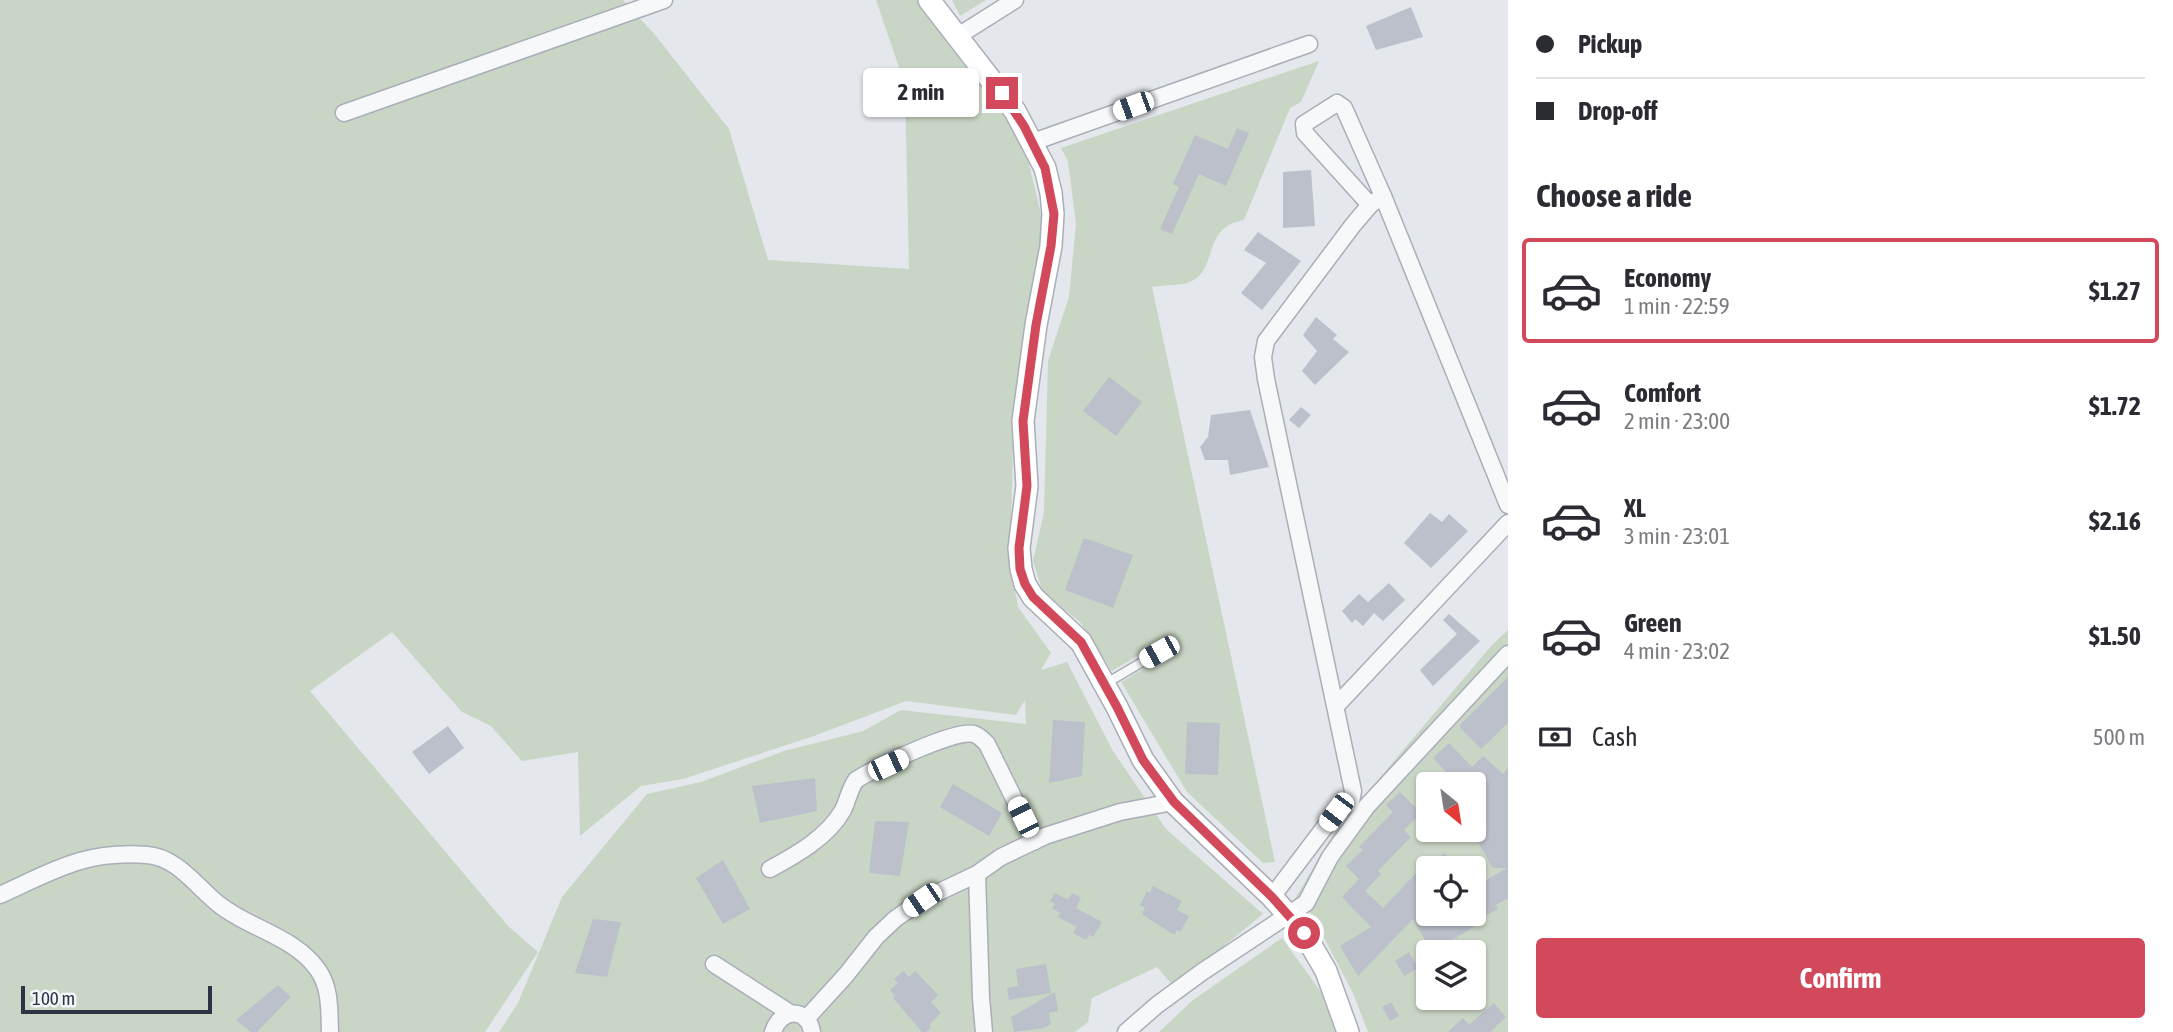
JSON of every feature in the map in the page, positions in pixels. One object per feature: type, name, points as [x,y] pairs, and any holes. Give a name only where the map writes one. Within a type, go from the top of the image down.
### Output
[{"type":"street","points":[[344,113],[664,0]]},
{"type":"street","points":[[929,0],[1015,111],[1045,168],[1054,214],[1023,421],[1027,486],[1019,548],[1020,569],[1025,584],[1033,597],[1081,642],[1143,760],[1174,802],[1272,897],[1304,933],[1326,971],[1349,1032]]},
{"type":"street","points":[[958,36],[1015,0]]},
{"type":"street","points":[[1033,142],[1309,44]]},
{"type":"street","points":[[1377,201],[1307,138],[1303,128],[1308,119],[1337,103],[1342,104],[1377,201],[1508,505]]},
{"type":"street","points":[[1272,897],[1336,812],[1351,802],[1353,791],[1263,357],[1266,341],[1353,225],[1377,201]]},
{"type":"street","points":[[1336,706],[1508,523]]},
{"type":"street","points":[[1126,1032],[1202,972],[1272,923],[1306,903],[1330,857],[1367,806],[1508,653]]},
{"type":"street","points":[[770,869],[791,858],[826,831],[842,812],[856,780],[936,742],[962,734],[973,734],[987,744],[1035,841]]},
{"type":"street","points":[[714,964],[790,1013],[801,1015],[809,1025],[876,937],[895,919],[922,900],[977,874],[1001,857],[1035,841],[1089,821],[1174,802]]},
{"type":"street","points":[[0,895],[74,861],[119,855],[159,857],[182,871],[233,915],[269,932],[303,954],[317,968],[328,992],[330,1032]]},
{"type":"street","points":[[977,874],[984,1032]]},
{"type":"street","points":[[773,1032],[781,1017],[790,1013]]},
{"type":"lane","points":[[1105,684],[1159,652]]},
{"type":"green space","points":[[0,0],[623,0],[656,36],[729,129],[768,260],[909,269],[905,85],[876,0],[920,0],[1024,143],[1046,235],[1014,410],[1010,563],[1018,607],[1051,653],[1041,670],[1067,662],[1113,751],[1166,829],[1263,914],[1174,987],[1157,967],[1092,998],[1088,1022],[1075,1032],[499,1032],[518,1003],[562,897],[647,794],[701,782],[784,751],[863,731],[901,710],[1026,724],[1025,700],[1016,715],[906,701],[814,736],[683,779],[641,786],[580,836],[578,752],[522,761],[491,726],[462,712],[392,632],[310,691],[508,926],[538,952],[485,1032],[0,1032]]},
{"type":"green space","points":[[952,0],[986,0],[960,16]]},
{"type":"green space","points":[[1319,61],[1301,102],[1290,108],[1244,220],[1231,224],[1222,231],[1205,267],[1192,281],[1152,287],[1275,862],[1263,863],[1187,792],[1121,682],[1172,652],[1166,639],[1112,671],[1080,622],[1043,593],[1033,561],[1044,512],[1048,361],[1069,297],[1076,224],[1068,161],[1061,148]]},
{"type":"green space","points":[[1508,630],[1508,1032],[1368,1032],[1353,993],[1312,915],[1295,899],[1334,832],[1492,645]]},
{"type":"green space","points":[[1282,938],[1324,996],[1335,1032],[1159,1032],[1193,1000]]},
{"type":"building","points":[[1411,7],[1423,37],[1376,50],[1366,26]]},
{"type":"building","points":[[1237,128],[1249,133],[1226,186],[1199,174],[1172,234],[1160,229],[1179,187],[1173,184],[1195,135],[1228,149]]},
{"type":"building","points":[[1311,170],[1315,226],[1283,228],[1283,172]]},
{"type":"building","points":[[1258,232],[1301,261],[1262,310],[1241,293],[1266,263],[1244,250]]},
{"type":"building","points":[[1316,317],[1337,335],[1333,339],[1349,352],[1315,385],[1302,371],[1317,351],[1303,335]]},
{"type":"building","points":[[1109,377],[1142,402],[1116,436],[1083,411]]},
{"type":"building","points":[[1301,407],[1311,415],[1299,428],[1289,420]]},
{"type":"building","points":[[1250,410],[1269,467],[1230,475],[1228,460],[1205,460],[1200,447],[1208,437],[1211,415]]},
{"type":"building","points":[[1430,513],[1442,522],[1449,514],[1468,531],[1431,568],[1404,543]]},
{"type":"building","points":[[1084,538],[1133,555],[1113,608],[1065,590]]},
{"type":"building","points":[[1389,583],[1405,600],[1383,621],[1374,613],[1363,626],[1355,619],[1352,623],[1342,611],[1359,594],[1368,602]]},
{"type":"building","points":[[1449,614],[1480,641],[1433,686],[1420,670],[1457,634],[1443,620]]},
{"type":"building","points":[[1508,677],[1508,723],[1481,749],[1459,726]]},
{"type":"building","points":[[1053,720],[1085,722],[1082,776],[1049,783]]},
{"type":"building","points":[[1187,722],[1220,723],[1218,775],[1185,774]]},
{"type":"building","points":[[448,726],[464,748],[429,774],[412,752]]},
{"type":"building","points":[[1449,743],[1472,767],[1483,756],[1503,774],[1508,768],[1508,898],[1496,905],[1498,909],[1486,915],[1486,880],[1507,868],[1493,868],[1478,842],[1486,842],[1486,772],[1446,772],[1433,758]]},
{"type":"building","points":[[815,778],[817,811],[760,823],[752,786]]},
{"type":"building","points":[[953,784],[1002,813],[989,836],[940,807]]},
{"type":"building","points":[[1400,792],[1416,808],[1416,818],[1404,830],[1411,837],[1378,871],[1381,874],[1365,891],[1383,908],[1416,873],[1416,924],[1413,919],[1358,976],[1340,946],[1371,927],[1342,897],[1359,879],[1346,866],[1363,850],[1359,847],[1393,812],[1386,805]]},
{"type":"building","points":[[875,821],[909,822],[900,876],[869,873]]},
{"type":"building","points":[[723,860],[750,909],[723,924],[696,878]]},
{"type":"building","points":[[1153,886],[1182,901],[1177,910],[1189,916],[1180,932],[1177,930],[1174,935],[1142,914],[1145,908],[1140,905],[1147,891],[1150,893]]},
{"type":"building","points":[[1055,893],[1068,900],[1072,893],[1081,898],[1076,908],[1102,922],[1093,937],[1089,935],[1086,940],[1073,933],[1077,927],[1058,917],[1060,913],[1052,908],[1055,904],[1050,901]]},
{"type":"building","points":[[593,919],[621,922],[607,977],[575,973]]},
{"type":"building","points":[[1417,926],[1474,927],[1452,940],[1425,940]]},
{"type":"building","points":[[1409,952],[1416,969],[1404,976],[1395,961]]},
{"type":"building","points":[[1046,964],[1051,993],[1009,1000],[1007,988],[1018,986],[1016,969]]},
{"type":"building","points":[[903,971],[909,977],[915,971],[938,995],[931,1002],[941,1013],[926,1032],[922,1032],[893,998],[895,996],[890,990],[898,983],[894,979]]},
{"type":"building","points":[[278,985],[291,997],[257,1032],[251,1032],[236,1020]]},
{"type":"building","points":[[1055,992],[1058,1011],[1049,1013],[1051,1024],[1044,1028],[1014,1032],[1011,1017]]},
{"type":"building","points":[[1391,1002],[1399,1016],[1390,1021],[1382,1007]]},
{"type":"building","points":[[1494,1003],[1506,1017],[1490,1032],[1448,1032],[1463,1018],[1469,1025]]},
{"type":"route","points":[[1002,93],[1024,126],[1045,168],[1054,214],[1023,421],[1027,486],[1019,548],[1020,569],[1025,584],[1033,597],[1081,642],[1143,760],[1174,802],[1272,897],[1304,933]]}]
